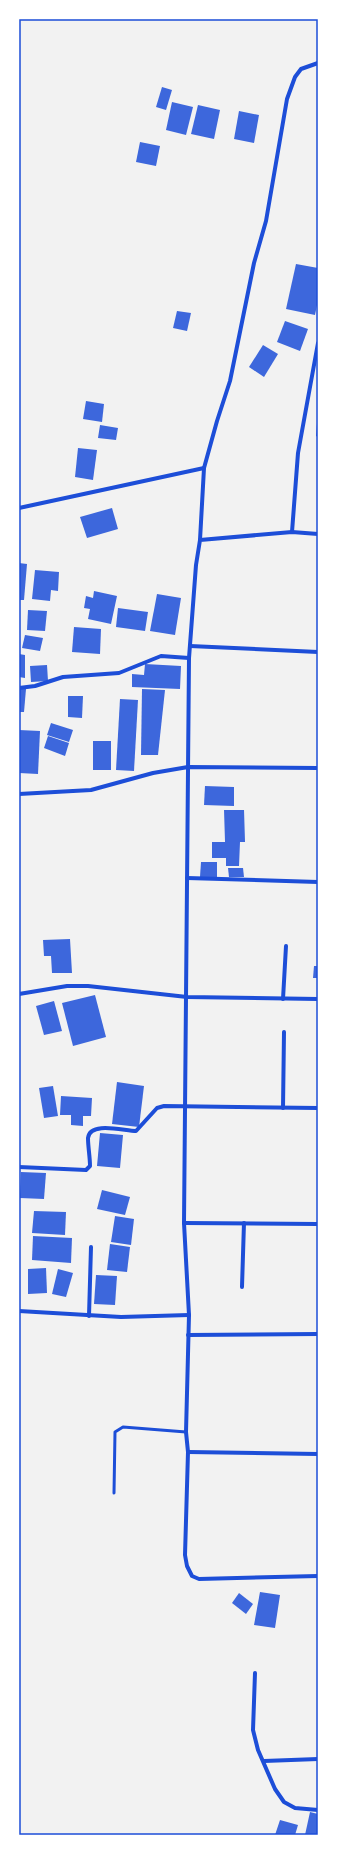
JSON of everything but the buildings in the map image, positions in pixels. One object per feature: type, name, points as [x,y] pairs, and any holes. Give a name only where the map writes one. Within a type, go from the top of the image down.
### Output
[{"type":"street","points":[[318,63],[301,69],[295,77],[287,99],[266,221],[254,263],[230,381],[215,427],[204,468],[200,540],[196,565],[193,623],[189,658],[184,1223],[189,1315],[186,1432],[188,1452],[185,1555],[187,1566],[192,1576],[199,1579],[318,1576]]},
{"type":"street","points":[[292,532],[298,453],[318,343]]},
{"type":"street","points":[[19,508],[204,468]]},
{"type":"street","points":[[200,540],[292,532],[318,534]]},
{"type":"street","points":[[190,646],[318,652]]},
{"type":"street","points":[[19,688],[35,686],[63,677],[119,673],[161,656],[189,658]]},
{"type":"street","points":[[19,794],[91,790],[153,773],[188,767],[318,768]]},
{"type":"street","points":[[187,878],[318,882]]},
{"type":"street","points":[[283,999],[286,946]]},
{"type":"street","points":[[19,994],[60,987],[81,986],[107,987],[187,996],[318,999]]},
{"type":"street","points":[[283,1108],[284,1032]]},
{"type":"street","points":[[19,1167],[86,1170],[90,1166],[88,1139],[93,1130],[100,1128],[136,1132],[157,1108],[164,1106],[318,1108]]},
{"type":"street","points":[[184,1223],[318,1224]]},
{"type":"street","points":[[242,1287],[244,1223]]},
{"type":"street","points":[[89,1316],[91,1247]]},
{"type":"street","points":[[19,1311],[121,1317],[189,1315]]},
{"type":"street","points":[[188,1335],[318,1334]]},
{"type":"street","points":[[188,1452],[318,1454]]},
{"type":"street","points":[[255,1673],[253,1730],[258,1750],[275,1789],[284,1802],[295,1808],[318,1810]]},
{"type":"street","points":[[264,1762],[318,1759]]},
{"type":"lane","points":[[114,1493],[115,1432],[123,1427],[186,1432]]}]
